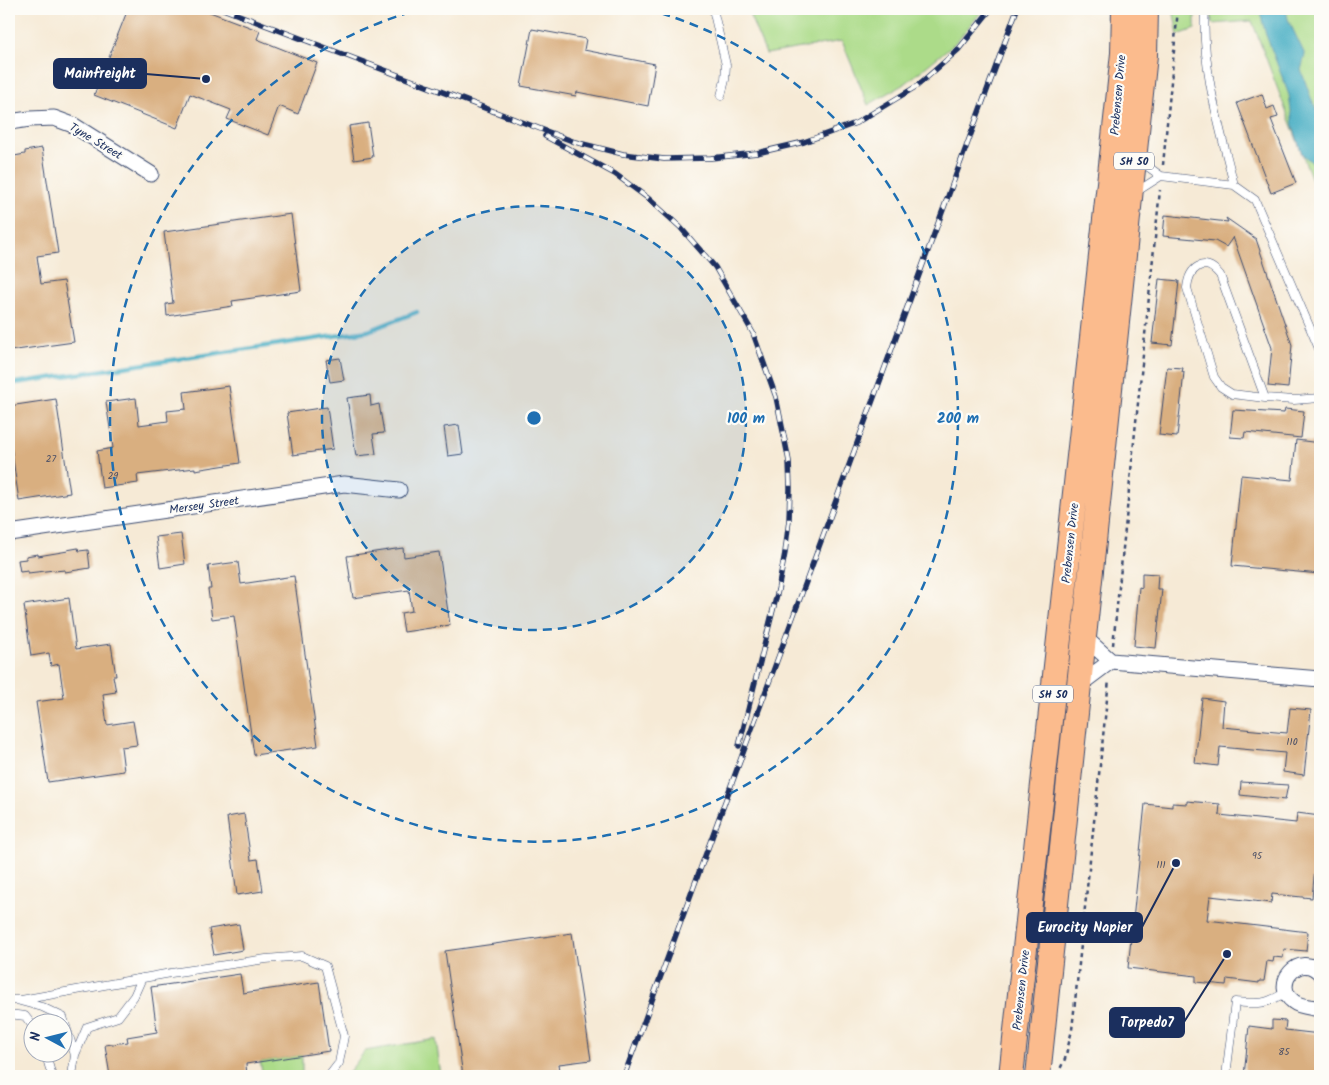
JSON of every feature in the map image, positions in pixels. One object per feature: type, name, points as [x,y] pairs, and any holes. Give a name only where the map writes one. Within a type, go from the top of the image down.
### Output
[{"type":"main road","name":"Prebensen Drive","points":[[1011,1076],[1118,101],[1123,53],[1124,9]]},
{"type":"main road","name":"Prebensen Drive","points":[[1038,1076],[1146,55],[1146,9]]},
{"type":"street","name":"Tyne Street","points":[[9,122],[54,118],[73,124],[151,174]]},
{"type":"street","name":"Mersey Street","points":[[9,533],[344,484],[399,490]]},
{"type":"street","points":[[1084,637],[1111,661],[1320,679]]},
{"type":"street","points":[[1079,685],[1111,661]]},
{"type":"street","points":[[1316,1004],[1300,1005],[1294,1003],[1289,998],[1285,986],[1286,979],[1294,969],[1300,966],[1319,969]]},
{"type":"lane","points":[[713,9],[726,65],[721,96]]},
{"type":"lane","points":[[1205,9],[1204,26],[1210,88],[1234,185]]},
{"type":"lane","points":[[1134,157],[1161,176],[1234,185],[1255,200],[1320,351]]},
{"type":"lane","points":[[1130,196],[1161,176]]},
{"type":"lane","points":[[1265,398],[1220,275],[1207,264],[1201,265],[1193,271],[1188,279],[1187,288],[1214,378],[1221,387],[1232,394],[1265,398],[1294,400],[1320,398]]},
{"type":"lane","points":[[9,1000],[21,1000],[142,978],[266,959],[302,956],[325,966],[344,1036],[339,1063],[330,1076]]},
{"type":"lane","points":[[72,1076],[75,1055],[87,1027],[118,1017],[134,996],[142,978]]},
{"type":"lane","points":[[1226,1076],[1235,1002],[1257,1004],[1272,1000],[1286,992]]},
{"type":"lane","points":[[9,1000],[24,1001],[64,1017],[75,1055]]},
{"type":"lane","points":[[9,1014],[22,1016]]},
{"type":"lane","points":[[48,1062],[52,1076]]},
{"type":"path","points":[[1057,1076],[1065,1059],[1072,1030],[1178,9]]},
{"type":"green space","points":[[747,9],[984,9],[955,43],[906,83],[868,105],[842,41],[766,54]]},
{"type":"green space","points":[[1173,9],[1195,9],[1195,29],[1178,35]]},
{"type":"green space","points":[[1211,9],[1320,9],[1320,201],[1252,21],[1212,24]]},
{"type":"green space","points":[[436,1039],[441,1076],[346,1076],[365,1051]]},
{"type":"green space","points":[[302,1055],[302,1076],[263,1076],[260,1062]]},
{"type":"water","points":[[1259,9],[1286,9],[1288,19],[1305,55],[1301,70],[1320,116],[1320,169],[1302,154],[1293,126],[1289,95],[1266,35]]},
{"type":"building","points":[[128,9],[202,9],[260,31],[257,39],[317,63],[298,114],[279,106],[268,135],[227,119],[231,110],[190,94],[177,128],[94,95]]},
{"type":"building","points":[[532,29],[586,39],[584,50],[655,64],[648,106],[577,92],[576,96],[521,86]]},
{"type":"building","points":[[1262,94],[1267,109],[1274,106],[1278,117],[1271,119],[1296,183],[1271,193],[1237,103]]},
{"type":"building","points":[[368,123],[373,157],[354,160],[349,126]]},
{"type":"building","points":[[42,148],[58,253],[37,256],[41,284],[64,281],[74,342],[9,351],[9,157],[25,154],[25,151]]},
{"type":"building","points":[[291,214],[301,291],[232,301],[233,306],[167,316],[166,304],[173,303],[164,232]]},
{"type":"building","points":[[1165,215],[1228,222],[1226,218],[1256,239],[1292,345],[1288,388],[1268,386],[1272,348],[1233,237],[1226,247],[1215,241],[1163,236]]},
{"type":"building","points":[[1159,279],[1179,281],[1172,345],[1152,343]]},
{"type":"building","points":[[340,358],[344,380],[330,382],[326,360]]},
{"type":"building","points":[[1167,367],[1183,368],[1182,372],[1184,372],[1177,437],[1159,435]]},
{"type":"building","points":[[229,386],[240,463],[195,470],[195,468],[137,475],[138,483],[102,488],[97,451],[113,448],[106,402],[136,398],[139,425],[168,421],[167,411],[186,409],[184,392]]},
{"type":"building","points":[[370,395],[371,406],[379,404],[384,433],[373,434],[376,454],[356,456],[347,398]]},
{"type":"building","points":[[56,399],[70,493],[19,501],[9,431],[9,406]]},
{"type":"building","points":[[327,407],[333,449],[293,455],[287,413]]},
{"type":"building","points":[[1285,409],[1304,411],[1301,438],[1245,432],[1244,438],[1230,437],[1233,410],[1284,413]]},
{"type":"building","points":[[459,425],[463,454],[448,456],[444,427]]},
{"type":"building","points":[[1296,440],[1320,443],[1320,574],[1232,566],[1241,475],[1292,480]]},
{"type":"building","points":[[181,534],[185,564],[160,568],[156,537]]},
{"type":"building","points":[[78,548],[79,551],[88,550],[90,568],[65,572],[65,570],[54,570],[20,572],[18,560],[26,559],[26,556],[38,554],[38,556]]},
{"type":"building","points":[[403,548],[404,557],[439,552],[450,625],[404,632],[401,613],[412,611],[409,590],[353,598],[347,556]]},
{"type":"building","points":[[238,562],[241,584],[294,576],[318,746],[254,755],[234,616],[212,619],[208,589],[211,589],[208,566]]},
{"type":"building","points":[[1142,573],[1158,574],[1157,589],[1162,589],[1156,648],[1134,646],[1139,587],[1142,588]]},
{"type":"building","points":[[69,598],[76,649],[111,644],[116,676],[113,676],[116,692],[103,694],[107,725],[133,721],[137,745],[121,747],[124,771],[48,782],[36,702],[64,698],[59,664],[51,666],[49,653],[31,656],[24,605]]},
{"type":"building","points":[[1202,698],[1224,701],[1222,727],[1287,733],[1290,708],[1311,710],[1304,775],[1283,772],[1285,753],[1220,747],[1218,766],[1195,763]]},
{"type":"building","points":[[1241,782],[1288,785],[1285,800],[1240,795]]},
{"type":"building","points":[[1187,801],[1220,804],[1219,815],[1296,823],[1297,813],[1320,816],[1312,898],[1272,894],[1271,903],[1210,896],[1207,920],[1308,932],[1306,951],[1284,949],[1283,958],[1274,957],[1273,962],[1267,961],[1264,981],[1259,981],[1259,983],[1227,979],[1226,985],[1196,982],[1196,976],[1128,968],[1145,804],[1172,807],[1172,803],[1187,804]]},
{"type":"building","points":[[244,814],[251,860],[258,859],[263,891],[237,895],[227,817]]},
{"type":"building","points":[[239,924],[243,950],[214,955],[209,929]]},
{"type":"building","points":[[572,933],[591,1060],[559,1064],[561,1076],[463,1076],[445,951]]},
{"type":"building","points":[[240,974],[243,993],[319,982],[329,1051],[246,1064],[247,1076],[135,1076],[135,1074],[110,1076],[105,1045],[128,1042],[127,1037],[157,1032],[151,987]]},
{"type":"building","points":[[1272,1020],[1286,1021],[1285,1030],[1320,1034],[1320,1076],[1244,1076],[1249,1026],[1272,1029]]},
{"type":"waterway","points":[[9,384],[368,331],[417,312]]},
{"type":"railway","points":[[223,9],[575,142],[623,154],[664,159],[711,158],[757,153],[804,142],[856,123],[917,86],[958,50],[991,9]]},
{"type":"railway","points":[[624,1076],[1017,9]]},
{"type":"railway","points":[[545,136],[615,174],[649,199],[680,227],[715,267],[753,333],[776,397],[789,461],[789,520],[778,590],[739,746]]},
{"type":"place","name":"Mainfreight","points":[[206,79]]},
{"type":"place","name":"Eurocity Napier","points":[[1176,863]]},
{"type":"place","name":"Torpedo7","points":[[1227,954]]}]
